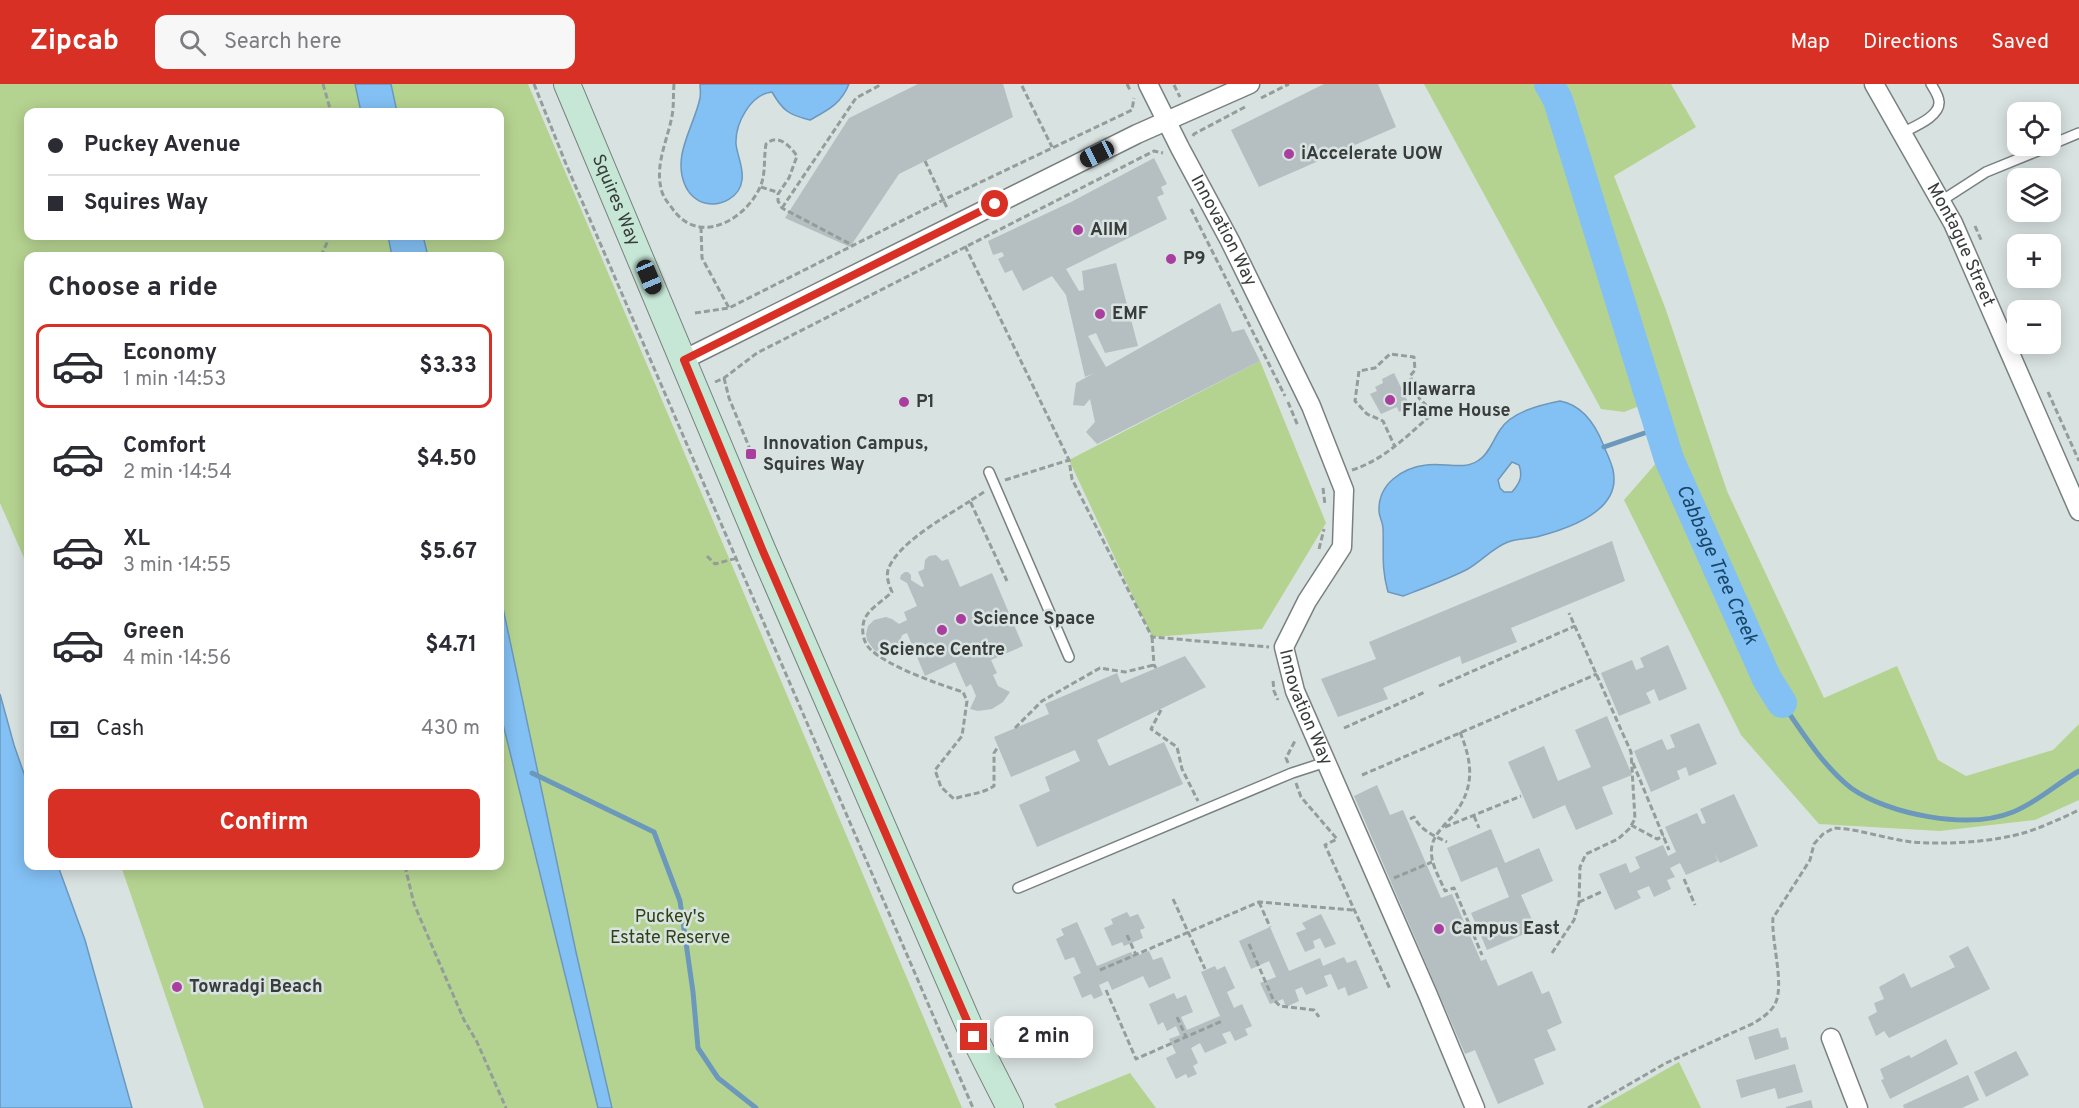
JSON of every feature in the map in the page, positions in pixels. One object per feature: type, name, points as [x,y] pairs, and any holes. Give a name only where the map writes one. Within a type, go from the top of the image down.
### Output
[{"type":"main road","name":"Squires Way","points":[[567,84],[762,549],[974,1037],[1010,1108]]},
{"type":"street","name":"Innovation Way","points":[[1148,84],[1230,241],[1311,406],[1344,490],[1342,547],[1307,601],[1284,647],[1295,691],[1428,994],[1475,1108]]},
{"type":"street","name":"Montague Street","points":[[1874,84],[1953,223],[2079,512]]},
{"type":"street","points":[[684,360],[1137,134],[1166,121],[1256,91]]},
{"type":"street","points":[[1831,1038],[1858,1108]]},
{"type":"lane","points":[[1902,133],[1938,109],[1938,95],[1931,84]]},
{"type":"lane","points":[[2061,140],[2079,133]]},
{"type":"lane","points":[[1941,201],[1986,172],[2024,156]]},
{"type":"lane","points":[[989,472],[1069,657]]},
{"type":"lane","points":[[1018,888],[1292,773],[1326,762]]},
{"type":"path","points":[[323,84],[330,108]]},
{"type":"path","points":[[534,84],[566,164],[973,1108]]},
{"type":"path","points":[[674,84],[672,115],[658,174],[662,194],[677,216],[701,227],[717,227],[731,220],[752,201],[760,187],[765,173],[766,144],[776,140],[791,147],[796,156],[789,178],[780,193],[778,201],[782,208],[854,246]]},
{"type":"path","points":[[782,208],[856,98],[882,84]]},
{"type":"path","points":[[1028,84],[1022,85],[1052,147]]},
{"type":"path","points":[[695,313],[729,309],[943,200],[1132,110],[1135,99],[1127,84]]},
{"type":"path","points":[[1256,91],[1289,84]]},
{"type":"path","points":[[1191,141],[1194,134],[1251,104]]},
{"type":"path","points":[[754,459],[729,398],[724,378],[757,353],[965,245],[1154,151],[1163,152],[1167,162]]},
{"type":"path","points":[[925,161],[955,225]]},
{"type":"path","points":[[760,187],[780,193]]},
{"type":"path","points":[[1187,201],[1301,432]]},
{"type":"path","points":[[701,227],[702,258],[729,309]]},
{"type":"path","points":[[965,245],[1069,460],[1072,479],[1152,637],[1154,667],[1125,672],[1100,668],[1042,700],[1015,728]]},
{"type":"path","points":[[1325,512],[1323,481],[1360,468],[1395,447],[1432,414],[1430,408],[1419,398],[1410,376],[1415,370],[1414,357],[1390,354],[1375,368],[1359,371],[1355,401],[1368,414],[1383,421],[1395,447]]},
{"type":"path","points":[[2046,389],[2079,460]]},
{"type":"path","points":[[970,501],[920,533],[897,555],[887,571],[892,592],[871,610],[864,621],[863,633],[868,647],[890,662],[940,685],[963,692],[966,701],[962,736],[935,770],[941,787],[954,799],[986,791],[994,786],[994,753],[998,747]]},
{"type":"path","points":[[1316,558],[1326,523]]},
{"type":"path","points":[[707,556],[715,564],[737,558]]},
{"type":"path","points":[[1569,613],[1625,735],[1632,760],[1669,850]]},
{"type":"path","points":[[1439,686],[1575,626]]},
{"type":"path","points":[[1152,637],[1270,647]]},
{"type":"path","points":[[1362,775],[1597,674]]},
{"type":"path","points":[[1273,680],[1274,691],[1279,702]]},
{"type":"path","points":[[1344,728],[1425,692]]},
{"type":"path","points":[[1161,710],[1151,729],[1177,747],[1182,769],[1203,811]]},
{"type":"path","points":[[1292,731],[1296,740],[1286,758],[1301,797],[1337,839],[1325,845],[1390,989]]},
{"type":"path","points":[[1460,732],[1471,768],[1468,791],[1456,812],[1436,836],[1433,842],[1433,861],[1445,891],[1454,888],[1482,955]]},
{"type":"path","points":[[1552,953],[1574,920],[1579,902],[1580,867],[1586,854],[1618,839],[1635,819],[1632,760]]},
{"type":"path","points":[[1442,828],[1521,796]]},
{"type":"path","points":[[1588,1108],[1666,1063],[1754,1023],[1767,1014],[1775,1004],[1779,987],[1772,928],[1773,918],[1810,861],[1814,844],[1823,834],[1834,828],[1912,842],[2000,838],[2050,824],[2079,810]]},
{"type":"path","points":[[1474,815],[1479,828]]},
{"type":"path","points":[[1410,819],[1414,817],[1418,825],[1447,842]]},
{"type":"path","points":[[1631,825],[1657,839],[1664,836]]},
{"type":"path","points":[[1393,879],[1433,861]]},
{"type":"path","points":[[406,870],[414,904],[464,1020],[477,1042],[506,1108]]},
{"type":"path","points":[[1684,879],[1695,905]]},
{"type":"path","points":[[1579,902],[1601,892]]},
{"type":"path","points":[[1173,899],[1205,969]]},
{"type":"path","points":[[1100,970],[1259,902],[1353,910]]},
{"type":"path","points":[[1259,902],[1270,927]]},
{"type":"path","points":[[1127,935],[1136,955]]},
{"type":"path","points":[[1249,944],[1273,999],[1280,1006],[1314,1010],[1319,1017]]},
{"type":"path","points":[[1106,990],[1136,1059],[1222,1021]]},
{"type":"path","points":[[1177,1017],[1186,1037]]},
{"type":"green space","name":"Puckey's Estate Reserve","points":[[0,84],[528,84],[962,1108],[204,1108],[122,870],[504,870],[504,252],[24,252],[24,558],[0,503]]},
{"type":"green space","points":[[1424,84],[1671,84],[1696,127],[1614,176],[1666,310],[1727,491],[1824,698],[1897,666],[1938,760],[1966,776],[2053,750],[2079,724],[2079,800],[2035,820],[1940,831],[1819,824],[1741,735],[1624,500],[1658,461],[1642,405],[1624,412],[1601,409]]},
{"type":"green space","points":[[1260,361],[1326,523],[1262,629],[1152,637],[1069,460]]},
{"type":"green space","points":[[1679,1062],[1701,1108],[1598,1108]]},
{"type":"green space","points":[[1130,1073],[1156,1108],[1057,1108],[1054,1104]]},
{"type":"water","points":[[355,84],[391,84],[396,108],[360,108]]},
{"type":"water","points":[[700,84],[849,84],[838,102],[810,120],[787,111],[772,92],[757,98],[741,119],[736,136],[742,171],[738,191],[723,202],[711,204],[702,202],[693,196],[686,188],[682,174],[682,152],[700,98]]},
{"type":"water","points":[[389,240],[424,240],[427,252],[391,252]]},
{"type":"water","points":[[1560,401],[1568,403],[1587,416],[1600,437],[1612,467],[1614,484],[1610,496],[1602,506],[1591,515],[1565,528],[1540,536],[1508,542],[1466,570],[1435,584],[1403,596],[1388,592],[1384,567],[1383,526],[1379,511],[1380,501],[1387,485],[1400,474],[1417,467],[1433,464],[1460,466],[1473,463],[1486,454],[1500,430],[1511,418],[1535,407]],"holes":[[[1512,462],[1519,465],[1521,473],[1519,482],[1512,492],[1504,492],[1498,480]]]},
{"type":"water","points":[[504,613],[576,952],[612,1108],[598,1108],[504,728]]},
{"type":"water","points":[[0,694],[24,774],[24,870],[59,870],[85,940],[132,1108],[0,1108]]},
{"type":"building","points":[[918,84],[1003,84],[1013,117],[899,174],[850,247],[785,218],[849,118]]},
{"type":"building","name":"iAccelerate UOW","points":[[1324,84],[1378,84],[1396,127],[1259,187],[1231,130]]},
{"type":"building","points":[[1154,158],[1167,184],[1161,187],[1164,194],[1157,197],[1167,219],[1066,269],[1079,291],[1084,290],[1082,271],[1116,263],[1138,346],[1105,353],[1096,333],[1088,336],[1106,367],[1220,303],[1232,332],[1244,329],[1260,361],[1097,444],[1086,432],[1095,422],[1090,399],[1084,406],[1073,405],[1076,383],[1094,373],[1085,377],[1066,295],[1052,276],[1023,291],[1012,270],[1005,273],[998,259],[1004,256],[1002,252],[993,255],[988,241],[1071,202]]},
{"type":"building","name":"Illawarra Flame House","points":[[1394,373],[1410,406],[1399,412],[1397,407],[1381,414],[1370,394],[1377,391],[1375,387],[1383,383],[1382,379]]},
{"type":"building","points":[[1612,541],[1625,581],[1511,628],[1517,642],[1462,664],[1460,656],[1383,688],[1388,699],[1338,717],[1321,679],[1376,659],[1369,642]]},
{"type":"building","name":"Science Centre","points":[[936,555],[942,561],[948,559],[960,587],[992,573],[1023,646],[991,660],[997,673],[993,675],[998,686],[1010,692],[1003,702],[992,709],[978,711],[970,709],[976,696],[971,684],[966,687],[955,662],[925,676],[907,633],[902,635],[899,644],[893,650],[887,652],[880,653],[874,650],[867,640],[868,626],[874,620],[886,617],[899,624],[907,620],[904,612],[917,606],[907,583],[900,579],[901,575],[908,572],[911,580],[924,586],[918,572],[924,569],[925,560],[929,556]]},
{"type":"building","points":[[1668,645],[1687,689],[1659,701],[1654,689],[1646,693],[1651,703],[1619,716],[1601,673],[1632,660],[1636,670],[1644,667],[1640,658]]},
{"type":"building","points":[[1185,656],[1206,687],[1097,740],[1109,766],[1164,742],[1183,784],[1037,847],[1019,805],[1050,791],[1045,777],[1080,761],[1075,750],[1011,777],[994,737],[1049,714],[1045,704],[1117,673],[1121,683]]},
{"type":"building","points":[[1607,716],[1632,775],[1602,787],[1613,814],[1576,830],[1565,805],[1533,819],[1508,762],[1544,746],[1558,781],[1591,767],[1575,730]]},
{"type":"building","points":[[1699,723],[1717,764],[1689,776],[1686,767],[1677,771],[1680,779],[1651,792],[1634,751],[1662,739],[1667,750],[1675,747],[1670,735]]},
{"type":"building","name":"Campus East","points":[[1377,785],[1390,815],[1403,810],[1441,898],[1452,894],[1481,961],[1486,959],[1498,986],[1532,971],[1542,994],[1549,991],[1562,1023],[1547,1030],[1556,1050],[1534,1059],[1544,1084],[1498,1104],[1475,1050],[1465,1054],[1354,796]]},
{"type":"building","name":"Campus East","points":[[1734,794],[1758,846],[1720,863],[1714,853],[1718,861],[1686,875],[1680,863],[1670,868],[1675,877],[1667,880],[1671,889],[1654,897],[1649,886],[1637,891],[1641,898],[1615,910],[1599,874],[1626,863],[1630,873],[1640,868],[1635,857],[1663,845],[1668,856],[1676,852],[1665,827],[1697,813],[1702,824],[1706,823],[1700,809]]},
{"type":"building","name":"Campus East","points":[[1491,829],[1505,863],[1539,848],[1553,881],[1521,895],[1536,929],[1487,950],[1471,913],[1509,897],[1497,867],[1461,882],[1447,848]]},
{"type":"building","points":[[1127,912],[1130,917],[1138,914],[1145,928],[1140,930],[1143,938],[1124,946],[1122,942],[1112,946],[1104,928],[1113,924],[1111,919]]},
{"type":"building","points":[[1321,914],[1336,944],[1325,948],[1320,938],[1313,941],[1315,948],[1305,952],[1296,933],[1306,929],[1302,923]]},
{"type":"building","points":[[1077,922],[1097,966],[1131,952],[1134,957],[1149,951],[1153,960],[1162,957],[1171,978],[1149,988],[1143,976],[1112,990],[1108,981],[1099,985],[1103,995],[1094,999],[1091,994],[1082,998],[1073,977],[1081,973],[1074,957],[1065,960],[1056,939],[1064,935],[1061,929]]},
{"type":"building","points":[[1270,927],[1289,971],[1320,958],[1323,966],[1344,957],[1347,963],[1356,960],[1368,988],[1348,996],[1345,987],[1338,990],[1331,974],[1324,976],[1328,986],[1306,995],[1302,987],[1295,990],[1299,1001],[1286,1007],[1283,999],[1270,1004],[1260,983],[1276,977],[1269,961],[1251,969],[1239,941]]},
{"type":"building","points":[[1968,946],[1990,989],[1889,1038],[1884,1031],[1876,1036],[1868,1017],[1877,1012],[1874,1003],[1884,999],[1879,987],[1904,973],[1911,988],[1955,967],[1949,956]]},
{"type":"building","points":[[1215,966],[1217,970],[1225,966],[1235,988],[1227,992],[1234,1008],[1242,1004],[1252,1026],[1245,1029],[1248,1035],[1235,1041],[1230,1031],[1222,1034],[1227,1043],[1205,1053],[1200,1043],[1191,1048],[1198,1063],[1193,1066],[1197,1074],[1188,1078],[1186,1074],[1176,1079],[1166,1058],[1176,1053],[1169,1039],[1180,1035],[1176,1026],[1167,1031],[1163,1022],[1158,1025],[1149,1004],[1174,993],[1177,999],[1186,995],[1193,1012],[1181,1017],[1187,1030],[1220,1016],[1201,972]]},
{"type":"building","points":[[1778,1028],[1781,1038],[1786,1037],[1789,1049],[1755,1060],[1748,1037]]},
{"type":"building","points":[[1946,1039],[1958,1064],[1890,1099],[1881,1080],[1884,1079],[1880,1069],[1909,1055],[1911,1058]]},
{"type":"building","points":[[2016,1051],[2029,1075],[1986,1097],[1974,1072]]},
{"type":"building","points":[[1795,1064],[1803,1092],[1778,1099],[1775,1088],[1741,1098],[1736,1080]]},
{"type":"building","points":[[1968,1075],[1979,1100],[1962,1108],[1904,1108],[1903,1105]]},
{"type":"building","points":[[1811,1100],[1813,1108],[1786,1108],[1786,1107]]},
{"type":"waterway","name":"Cabbage Tree Creek","points":[[1549,84],[1558,100],[1669,459],[1767,679],[1782,703]]},
{"type":"waterway","points":[[1604,447],[1659,428]]},
{"type":"waterway","name":"Cabbage Tree Creek","points":[[1782,703],[1814,748],[1851,788],[1867,798],[1907,812],[1952,819],[1974,820],[1995,817],[2013,812],[2031,803],[2079,771]]},
{"type":"waterway","points":[[532,773],[654,832],[680,901],[693,992],[698,1048],[718,1078],[756,1108]]},
{"type":"place","name":"iAccelerate UOW","points":[[1289,154]]},
{"type":"place","name":"AIIM","points":[[1078,230]]},
{"type":"place","name":"P9","points":[[1171,259]]},
{"type":"place","name":"EMF","points":[[1100,314]]},
{"type":"place","name":"Illawarra Flame House","points":[[1390,400]]},
{"type":"place","name":"P1","points":[[904,402]]},
{"type":"place","name":"Innovation Campus, Squires Way","points":[[751,454]]},
{"type":"place","name":"Science Space","points":[[961,619]]},
{"type":"place","name":"Science Centre","points":[[942,630]]},
{"type":"place","name":"Campus East","points":[[1439,929]]},
{"type":"place","name":"Towradgi Beach","points":[[177,987]]},
{"type":"route","points":[[974,1037],[762,549],[684,360],[995,204]]}]
